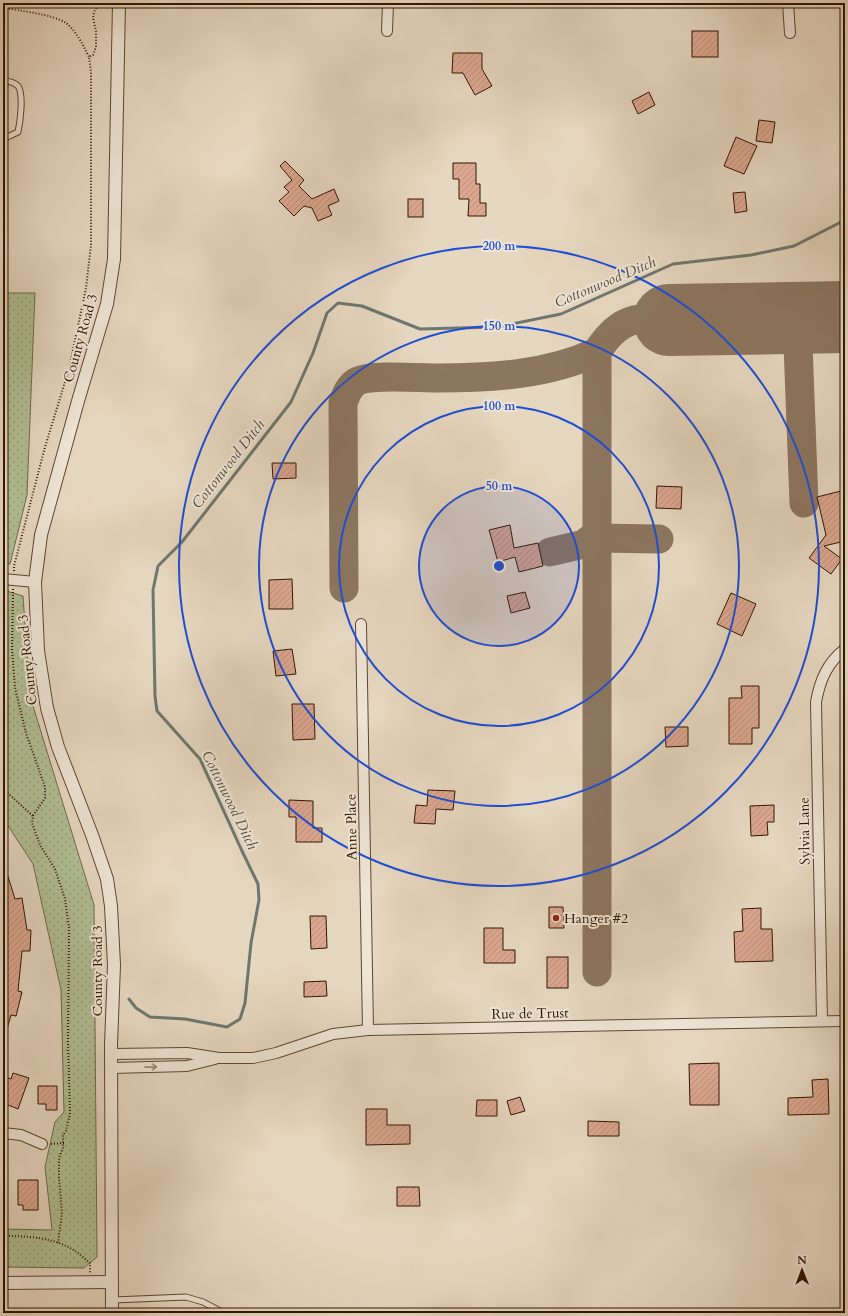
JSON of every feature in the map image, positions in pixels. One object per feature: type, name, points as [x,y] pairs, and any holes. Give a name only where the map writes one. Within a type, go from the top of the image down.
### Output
[{"type":"street","name":"County Road 3","points":[[112,1313],[112,1054],[114,965],[111,906],[107,879],[92,835],[58,747],[47,708],[38,650],[35,582],[41,535],[107,304],[114,259],[119,3]]},
{"type":"street","points":[[388,3],[388,31]]},
{"type":"street","points":[[788,3],[790,33]]},
{"type":"street","points":[[3,579],[35,582]]},
{"type":"street","name":"Anne Place","points":[[361,624],[368,1030]]},
{"type":"street","name":"Sylvia Lane","points":[[822,1021],[816,702],[819,685],[825,671],[832,660],[845,649]]},
{"type":"street","name":"Rue de Trust","points":[[112,1054],[187,1053],[218,1058],[253,1058],[276,1053],[333,1034],[368,1030],[845,1021]]},
{"type":"street","name":"Rue de Trust","points":[[112,1068],[188,1066],[218,1058]]},
{"type":"street","points":[[3,1133],[21,1135],[42,1144]]},
{"type":"street","points":[[3,1282],[112,1282]]},
{"type":"lane","points":[[3,81],[14,83],[20,89],[22,116],[18,132],[3,139]]},
{"type":"lane","points":[[112,1300],[186,1297],[203,1302],[224,1313]]},
{"type":"path","points":[[89,57],[93,54],[96,47],[96,31],[93,18],[97,7]]},
{"type":"path","points":[[3,8],[45,15],[66,23],[76,34],[89,57],[91,72],[91,245],[88,276],[69,369],[34,488],[14,566],[14,572]]},
{"type":"path","points":[[13,590],[12,650],[15,688],[26,733],[45,787],[45,798],[33,816],[32,823],[40,845],[55,869],[65,900],[69,928],[68,1043],[70,1113],[66,1131],[63,1135],[63,1148],[59,1158],[62,1214],[58,1243]]},
{"type":"path","points":[[3,789],[33,816]]},
{"type":"path","points":[[3,1236],[27,1236],[58,1243],[75,1251],[90,1263],[90,1282]]},
{"type":"green space","points":[[3,293],[35,293],[27,495],[10,564],[3,564],[3,406],[7,375],[3,374]]},
{"type":"green space","points":[[3,590],[23,596],[30,696],[94,905],[97,1257],[84,1268],[3,1267],[3,1229],[52,1230],[45,1167],[55,1122],[64,1112],[61,990],[33,864],[3,818]]},
{"type":"building","points":[[692,31],[718,31],[718,57],[692,57]]},
{"type":"building","points":[[453,53],[482,53],[482,69],[492,86],[475,95],[463,73],[452,73]]},
{"type":"building","points":[[649,92],[655,105],[638,114],[632,101]]},
{"type":"building","points":[[759,120],[775,122],[772,143],[756,141]]},
{"type":"building","points":[[736,137],[757,146],[744,174],[724,166]]},
{"type":"building","points":[[285,161],[304,180],[299,186],[312,199],[334,189],[339,201],[328,206],[332,215],[318,221],[312,208],[304,206],[294,216],[279,201],[289,192],[284,187],[292,180],[280,166]]},
{"type":"building","points":[[453,163],[476,163],[476,184],[480,184],[480,203],[486,203],[486,216],[468,216],[469,199],[459,199],[459,179],[453,179]]},
{"type":"building","points":[[745,192],[747,211],[735,213],[733,193]]},
{"type":"building","points":[[408,199],[423,199],[423,217],[408,217]]},
{"type":"building","points":[[272,463],[296,463],[296,478],[273,479]]},
{"type":"building","points":[[657,486],[682,487],[681,509],[656,508]]},
{"type":"building","points":[[841,491],[845,506],[845,541],[824,546],[842,559],[831,574],[809,558],[826,535],[817,497]]},
{"type":"building","points":[[510,525],[514,548],[538,543],[543,566],[519,572],[515,557],[498,562],[489,530]]},
{"type":"building","points":[[292,579],[293,609],[269,609],[269,580]]},
{"type":"building","points":[[525,592],[530,608],[511,613],[507,596]]},
{"type":"building","points":[[731,593],[756,604],[742,636],[717,624]]},
{"type":"building","points":[[292,649],[296,674],[276,676],[273,651]]},
{"type":"building","points":[[741,686],[759,686],[759,728],[752,728],[752,744],[729,744],[729,698],[742,698]]},
{"type":"building","points":[[292,704],[314,704],[315,739],[293,740]]},
{"type":"building","points":[[665,727],[688,727],[688,746],[666,747]]},
{"type":"building","points":[[428,790],[455,791],[453,810],[436,809],[435,824],[414,823],[416,805],[427,806]]},
{"type":"building","points":[[289,800],[313,801],[313,828],[322,828],[322,842],[296,842],[296,817],[289,817]]},
{"type":"building","points":[[774,805],[774,822],[767,822],[768,835],[751,836],[750,806]]},
{"type":"building","points":[[3,867],[5,867],[15,899],[22,898],[27,930],[31,930],[30,951],[22,951],[18,991],[22,992],[16,1016],[11,1015],[5,1036],[3,1035]]},
{"type":"building","name":"Hanger #2","points":[[549,907],[563,907],[564,928],[549,928]]},
{"type":"building","points":[[761,908],[761,929],[772,929],[773,961],[735,962],[734,932],[743,931],[742,909]]},
{"type":"building","points":[[310,916],[326,916],[327,948],[311,949]]},
{"type":"building","points":[[484,928],[503,928],[503,950],[515,950],[515,963],[484,963]]},
{"type":"building","points":[[547,957],[568,957],[568,988],[547,988]]},
{"type":"building","points":[[326,981],[327,996],[304,997],[304,982]]},
{"type":"building","points":[[719,1063],[719,1105],[690,1105],[689,1064]]},
{"type":"building","points":[[13,1073],[29,1078],[18,1109],[3,1103],[3,1076],[11,1079]]},
{"type":"building","points":[[828,1079],[829,1114],[788,1115],[788,1098],[813,1097],[812,1080]]},
{"type":"building","points":[[38,1086],[57,1086],[57,1110],[46,1110],[46,1104],[38,1104]]},
{"type":"building","points":[[520,1097],[525,1111],[511,1115],[507,1101]]},
{"type":"building","points":[[477,1100],[497,1100],[497,1116],[476,1116]]},
{"type":"building","points":[[366,1109],[387,1109],[387,1125],[410,1125],[410,1144],[366,1145]]},
{"type":"building","points":[[588,1121],[619,1122],[619,1136],[588,1136]]},
{"type":"building","points":[[18,1180],[38,1180],[38,1210],[23,1210],[23,1205],[18,1205]]},
{"type":"building","points":[[397,1187],[419,1187],[420,1206],[397,1206]]},
{"type":"waterway","name":"Cottonwood Ditch","points":[[129,999],[136,1008],[150,1017],[185,1019],[227,1027],[240,1019],[245,1003],[251,943],[259,900],[258,884],[200,759],[157,711],[155,696],[153,590],[158,566],[182,542],[291,402],[313,353],[327,313],[338,303],[362,306],[420,329],[497,327],[561,314],[673,264],[751,255],[794,246],[845,220]]},
{"type":"taxiway","points":[[797,318],[804,503]]},
{"type":"taxiway","points":[[597,972],[597,352],[605,340],[615,330],[626,323],[633,320],[644,319],[669,320]]},
{"type":"taxiway","points":[[344,588],[343,403],[348,390],[352,385],[358,381],[374,378],[457,378],[518,374],[558,366],[597,352]]},
{"type":"taxiway","points":[[550,552],[584,544],[598,533]]},
{"type":"taxiway","points":[[598,538],[659,539]]},
{"type":"runway","points":[[669,320],[845,317]]},
{"type":"place","name":"Hanger #2","points":[[556,918]]}]
